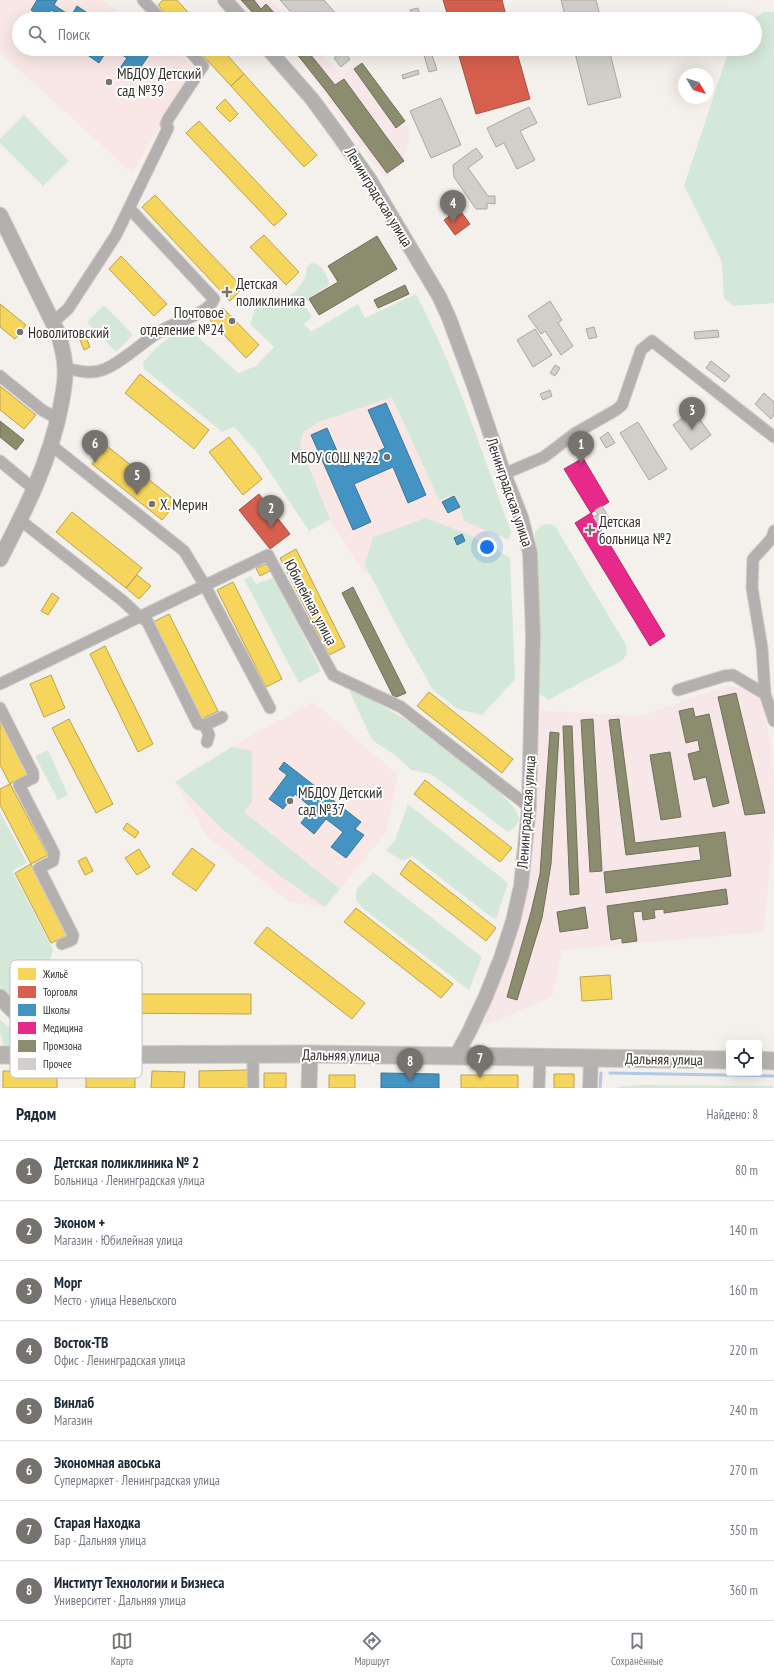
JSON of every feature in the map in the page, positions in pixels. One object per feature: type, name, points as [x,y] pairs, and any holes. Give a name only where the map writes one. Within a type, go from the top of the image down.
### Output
[{"type":"main road","points":[[0,215],[54,322],[63,351],[66,368],[58,419],[51,445],[36,487],[1,554]]},
{"type":"main road","points":[[0,997],[10,1007]]},
{"type":"main road","points":[[309,1088],[310,1054]]},
{"type":"main road","name":"Дальняя улица","points":[[142,1055],[310,1054],[726,1060]]},
{"type":"main road","points":[[762,1060],[774,1060]]},
{"type":"street","points":[[143,0],[154,12]]},
{"type":"street","points":[[225,0],[236,12]]},
{"type":"street","points":[[54,322],[68,309],[116,235],[168,128],[166,124],[168,119],[203,66],[194,56]]},
{"type":"street","name":"Ленинградская улица","points":[[274,56],[312,99],[370,180],[439,296],[474,383],[504,474],[521,517],[530,553],[533,636],[529,807],[521,886],[513,921],[486,996],[456,1056]]},
{"type":"street","points":[[66,368],[81,372],[94,372],[106,369],[163,329],[199,314],[213,302],[214,299],[129,208]]},
{"type":"street","points":[[504,474],[544,457],[574,434],[622,405],[641,350],[652,341],[774,436]]},
{"type":"street","points":[[0,376],[42,410],[58,419]]},
{"type":"street","points":[[51,445],[184,551],[204,584],[270,708]]},
{"type":"street","points":[[0,461],[29,485],[36,487]]},
{"type":"street","points":[[20,520],[123,600],[147,621],[198,724],[205,725],[222,717]]},
{"type":"street","points":[[774,531],[772,538],[752,559],[752,588],[762,648],[764,694],[774,721]]},
{"type":"street","name":"Юбилейная улица","points":[[0,684],[204,584],[268,555],[333,675],[401,707],[529,807]]},
{"type":"street","points":[[678,690],[724,676],[734,675],[764,694]]},
{"type":"street","points":[[0,708],[34,773],[33,778],[19,785],[54,853],[53,861],[39,868],[73,935],[72,940],[62,944]]},
{"type":"street","points":[[205,725],[209,735],[207,742]]},
{"type":"street","points":[[253,1054],[253,1088]]},
{"type":"street","points":[[539,1088],[540,1058]]},
{"type":"street","points":[[590,1088],[591,1058]]},
{"type":"shaded area","name":"МБДОУ Детский сад №39","points":[[0,0],[103,0],[119,12],[12,12],[12,56],[180,56],[195,67],[132,173],[0,52]]},
{"type":"shaded area","points":[[236,0],[271,0],[282,12],[247,12]]},
{"type":"shaded area","points":[[296,56],[324,56],[342,75],[357,64],[411,132],[402,165],[384,178]]},
{"type":"shaded area","points":[[393,370],[505,561],[515,679],[482,715],[436,680],[376,576],[363,572],[333,525],[300,445],[294,411]]},
{"type":"shaded area","points":[[726,686],[747,687],[761,700],[770,738],[774,779],[774,831],[763,932],[562,950],[552,997],[469,1032],[521,886],[531,710],[641,716]]},
{"type":"shaded area","name":"МБДОУ Детский сад №37","points":[[313,702],[398,775],[386,832],[325,907],[289,902],[207,836],[175,782],[241,741]]},
{"type":"green space","points":[[774,12],[774,303],[733,306],[724,298],[722,262],[684,186],[711,104],[714,104],[714,95],[727,56],[762,56],[762,13]]},
{"type":"green space","points":[[24,115],[69,161],[43,186],[0,143],[0,139]]},
{"type":"green space","points":[[311,263],[321,267],[330,284],[303,303],[312,317],[304,324],[311,332],[358,304],[365,318],[416,294],[444,352],[468,412],[511,532],[509,540],[464,521],[461,509],[454,494],[439,500],[392,397],[319,422],[303,432],[300,445],[330,519],[309,531],[256,451],[234,427],[222,432],[144,369],[143,363],[157,347],[170,337],[183,332],[190,332],[197,336],[238,373],[256,366],[274,347],[250,324],[256,307],[278,303],[295,292],[305,278],[307,267]]},
{"type":"green space","points":[[104,305],[133,335],[116,352],[87,322]]},
{"type":"green space","points":[[426,518],[470,535],[510,558],[515,679],[482,715],[458,709],[433,690],[365,565],[373,537]]},
{"type":"green space","points":[[551,524],[557,528],[626,645],[627,653],[623,660],[548,700],[538,692],[535,531],[542,525]]},
{"type":"green space","points":[[251,576],[256,584],[275,577],[321,671],[299,683],[244,579]]},
{"type":"green space","points":[[348,688],[408,721],[495,787],[516,810],[519,819],[516,826],[508,832],[431,774],[411,770],[395,755],[372,740]]},
{"type":"green space","points":[[232,747],[252,751],[252,802],[244,812],[340,889],[325,907],[280,876],[222,829],[175,782]]},
{"type":"green space","points":[[48,750],[68,795],[58,800],[35,756]]},
{"type":"green space","points":[[408,804],[508,883],[496,919],[412,856],[403,861],[386,851],[395,840]]},
{"type":"green space","points":[[0,812],[27,863],[12,871],[53,949],[50,960],[10,960],[10,995],[0,988]]},
{"type":"green space","points":[[373,872],[482,957],[469,990],[365,910],[356,901],[356,890]]},
{"type":"green space","points":[[0,1020],[10,1028],[10,1047],[4,1047],[0,1032]]},
{"type":"green space","points":[[640,1085],[773,1086],[773,1088],[617,1088]]},
{"type":"building: Жильё","points":[[163,0],[177,0],[188,12],[164,12],[158,5]]},
{"type":"building: Жильё","points":[[203,56],[228,56],[244,74],[231,86]]},
{"type":"building: Жильё","points":[[244,74],[317,155],[304,167],[231,86]]},
{"type":"building: Жильё","points":[[225,99],[238,114],[230,122],[216,108]]},
{"type":"building: Жильё","points":[[199,121],[287,214],[274,226],[186,133]]},
{"type":"building: Жильё","points":[[155,195],[243,288],[230,301],[142,207]]},
{"type":"building: Жильё","points":[[264,235],[299,272],[286,285],[250,247]]},
{"type":"building: Жильё","points":[[121,256],[167,304],[154,316],[109,269]]},
{"type":"building: Жильё","points":[[0,304],[26,325],[15,339],[0,327]]},
{"type":"building: Жильё","points":[[223,308],[259,345],[246,358],[210,320]]},
{"type":"building: Жильё","points":[[84,333],[90,347],[84,350],[78,335]]},
{"type":"building: Жильё","points":[[140,374],[209,430],[194,449],[125,393]]},
{"type":"building: Жильё","points":[[0,386],[36,415],[24,429],[0,410]]},
{"type":"building: Жильё","points":[[229,437],[262,479],[243,495],[209,452]]},
{"type":"building: Жильё","points":[[107,446],[177,502],[162,520],[92,464]]},
{"type":"building: Жильё","points":[[72,512],[142,568],[126,588],[56,532]]},
{"type":"building: Жильё","points":[[296,549],[345,647],[329,655],[280,558]]},
{"type":"building: Жильё","points":[[266,564],[270,571],[260,576],[256,568]]},
{"type":"building: Жильё","points":[[137,575],[151,586],[139,599],[126,588]]},
{"type":"building: Жильё","points":[[233,582],[282,679],[266,687],[217,590]]},
{"type":"building: Жильё","points":[[52,593],[59,598],[48,615],[41,611]]},
{"type":"building: Жильё","points":[[169,614],[218,711],[202,719],[153,622]]},
{"type":"building: Жильё","points":[[105,646],[153,744],[138,752],[90,654]]},
{"type":"building: Жильё","points":[[51,675],[65,708],[44,717],[30,684]]},
{"type":"building: Жильё","points":[[429,692],[513,759],[502,773],[417,706]]},
{"type":"building: Жильё","points":[[69,719],[113,804],[96,813],[52,728]]},
{"type":"building: Жильё","points":[[0,720],[28,774],[10,784],[0,765]]},
{"type":"building: Жильё","points":[[425,780],[512,848],[500,862],[414,794]]},
{"type":"building: Жильё","points":[[10,784],[48,855],[31,864],[0,805],[0,789]]},
{"type":"building: Жильё","points":[[127,823],[139,832],[135,838],[123,829]]},
{"type":"building: Жильё","points":[[192,848],[215,865],[196,891],[172,874]]},
{"type":"building: Жильё","points":[[139,849],[150,867],[137,875],[125,858]]},
{"type":"building: Жильё","points":[[86,857],[93,871],[85,875],[78,861]]},
{"type":"building: Жильё","points":[[410,860],[496,928],[486,941],[400,874]]},
{"type":"building: Жильё","points":[[31,864],[68,935],[51,943],[15,873]]},
{"type":"building: Жильё","points":[[356,908],[453,984],[441,998],[344,922]]},
{"type":"building: Жильё","points":[[267,927],[365,1003],[352,1019],[254,943]]},
{"type":"building: Жильё","points":[[610,975],[612,999],[582,1001],[580,977]]},
{"type":"building: Жильё","points":[[142,994],[251,994],[251,1014],[142,1013]]},
{"type":"building: Жильё","points":[[249,1070],[249,1088],[199,1088],[199,1071]]},
{"type":"building: Жильё","points":[[3,1071],[10,1071],[10,1078],[57,1078],[57,1088],[3,1088]]},
{"type":"building: Жильё","points":[[152,1071],[185,1072],[184,1088],[151,1088]]},
{"type":"building: Жильё","points":[[264,1073],[286,1073],[286,1088],[264,1088]]},
{"type":"building: Жильё","points":[[554,1074],[574,1074],[574,1088],[554,1088]]},
{"type":"building: Жильё","points":[[329,1075],[355,1075],[355,1088],[329,1088]]},
{"type":"building: Жильё","points":[[461,1075],[518,1075],[518,1088],[461,1088]]},
{"type":"building: Жильё","points":[[86,1078],[135,1078],[135,1088],[86,1088]]},
{"type":"building: Торговля","points":[[443,0],[502,0],[505,12],[447,12]]},
{"type":"building: Торговля","points":[[459,56],[518,56],[530,99],[476,114]]},
{"type":"building: Торговля","points":[[459,209],[470,224],[455,235],[444,220]]},
{"type":"building: Торговля","points":[[259,494],[290,534],[270,549],[239,510]]},
{"type":"building: Школы","points":[[37,0],[57,0],[54,5],[65,12],[54,12],[51,10],[50,12],[34,12],[31,10]]},
{"type":"building: Школы","points":[[77,6],[86,12],[73,12]]},
{"type":"building: Школы","points":[[89,56],[104,56],[99,63]]},
{"type":"building: Школы","points":[[124,56],[148,56],[134,77],[120,68],[127,58]]},
{"type":"building: Школы","name":"МБОУ СОШ №22","points":[[386,403],[426,495],[408,503],[393,467],[354,484],[371,522],[353,530],[311,435],[327,428],[344,467],[385,448],[368,410]]},
{"type":"building: Школы","points":[[454,496],[460,507],[448,513],[442,502]]},
{"type":"building: Школы","points":[[462,534],[465,541],[457,545],[454,538]]},
{"type":"building: Школы","points":[[284,762],[361,822],[355,829],[364,835],[346,858],[331,847],[343,832],[326,819],[314,834],[301,823],[312,808],[295,794],[283,809],[269,799],[287,775],[279,769]]},
{"type":"building: Школы","points":[[381,1073],[439,1074],[439,1088],[381,1088]]},
{"type":"building: Медицина","points":[[583,458],[609,502],[591,513],[564,469]]},
{"type":"building: Медицина","points":[[591,513],[665,636],[650,646],[575,523]]},
{"type":"building: Промзона","points":[[241,0],[254,0],[261,9],[266,4],[273,12],[259,12],[252,12]]},
{"type":"building: Промзона","points":[[299,56],[312,56],[335,85],[344,79],[404,161],[387,173]]},
{"type":"building: Промзона","points":[[362,63],[405,121],[396,128],[354,69]]},
{"type":"building: Промзона","points":[[377,236],[397,269],[319,315],[309,299],[338,282],[328,266]]},
{"type":"building: Промзона","points":[[405,285],[409,294],[378,308],[374,300]]},
{"type":"building: Промзона","points":[[0,421],[24,440],[16,450],[0,437]]},
{"type":"building: Промзона","points":[[353,587],[406,693],[394,698],[342,593]]},
{"type":"building: Промзона","points":[[736,693],[765,813],[745,815],[718,697]]},
{"type":"building: Промзона","points":[[693,708],[695,717],[709,714],[729,803],[713,807],[706,777],[694,780],[688,754],[700,751],[698,740],[686,743],[679,711]]},
{"type":"building: Промзона","points":[[593,719],[602,871],[590,872],[581,720]]},
{"type":"building: Промзона","points":[[619,719],[635,843],[725,832],[731,876],[606,893],[604,872],[701,860],[699,846],[626,855],[609,720]]},
{"type":"building: Промзона","points":[[563,726],[572,726],[579,894],[570,895]]},
{"type":"building: Промзона","points":[[550,732],[559,733],[551,864],[542,918],[517,1000],[507,997],[540,874]]},
{"type":"building: Промзона","points":[[670,752],[681,817],[661,820],[650,755]]},
{"type":"building: Промзона","points":[[726,889],[728,904],[664,913],[664,909],[654,910],[655,918],[643,920],[642,911],[633,912],[637,941],[622,943],[622,938],[611,940],[607,906]]},
{"type":"building: Промзона","points":[[585,907],[588,928],[560,932],[557,912]]},
{"type":"building: Прочее","points":[[280,0],[324,0],[334,12],[291,12]]},
{"type":"building: Прочее","points":[[561,0],[596,0],[599,12],[564,12]]},
{"type":"building: Прочее","points":[[418,8],[419,12],[411,12],[410,10]]},
{"type":"building: Прочее","points":[[337,56],[347,56],[350,59],[341,67],[334,58]]},
{"type":"building: Прочее","points":[[424,56],[432,56],[437,70],[429,72]]},
{"type":"building: Прочее","points":[[576,56],[611,56],[621,97],[588,105]]},
{"type":"building: Прочее","points":[[418,70],[419,74],[403,79],[402,75]]},
{"type":"building: Прочее","points":[[441,98],[461,145],[431,158],[410,111]]},
{"type":"building: Прочее","points":[[529,107],[537,123],[520,131],[535,160],[517,169],[504,143],[496,147],[487,128]]},
{"type":"building: Прочее","points":[[476,148],[483,157],[468,168],[488,196],[495,196],[495,204],[487,203],[487,209],[476,209],[454,177],[453,165]]},
{"type":"building: Прочее","points":[[550,301],[562,320],[558,323],[573,346],[561,355],[545,331],[541,334],[528,316]]},
{"type":"building: Прочее","points":[[594,327],[597,337],[589,339],[586,329]]},
{"type":"building: Прочее","points":[[535,329],[552,355],[533,367],[517,340]]},
{"type":"building: Прочее","points":[[718,330],[719,337],[695,339],[694,332]]},
{"type":"building: Прочее","points":[[711,361],[730,376],[725,382],[706,368]]},
{"type":"building: Прочее","points":[[555,365],[560,368],[555,376],[550,373]]},
{"type":"building: Прочее","points":[[550,390],[552,396],[543,400],[540,394]]},
{"type":"building: Прочее","points":[[764,393],[774,402],[774,415],[771,419],[755,404]]},
{"type":"building: Прочее","points":[[693,410],[711,435],[691,450],[673,425]]},
{"type":"building: Прочее","points":[[638,422],[667,469],[649,480],[620,433]]},
{"type":"building: Прочее","points":[[608,432],[615,443],[606,448],[600,438]]},
{"type":"building: Прочее","points":[[602,506],[609,518],[598,525],[593,517],[598,515],[595,510]]},
{"type":"waterway","points":[[600,1088],[601,1073]]},
{"type":"waterway","points":[[610,1073],[774,1076]]},
{"type":"place","name":"МБДОУ Детский сад №39","points":[[109,82]]},
{"type":"place","name":"Восток-ТВ","points":[[453,223]]},
{"type":"place","name":"Детская поликлиника","points":[[227,292]]},
{"type":"place","name":"Почтовое отделение №24","points":[[232,321]]},
{"type":"place","name":"Новолитовский","points":[[20,332]]},
{"type":"place","name":"Морг","points":[[692,430]]},
{"type":"place","name":"МБОУ СОШ №22","points":[[387,457]]},
{"type":"place","name":"Экономная авоська","points":[[95,463]]},
{"type":"place","name":"Детская поликлиника № 2","points":[[581,464]]},
{"type":"place","name":"Винлаб","points":[[137,495]]},
{"type":"place","name":"Х. Мерин","points":[[152,504]]},
{"type":"place","name":"Эконом +","points":[[271,528]]},
{"type":"place","name":"Детская больница №2","points":[[590,530]]},
{"type":"place","name":"МБДОУ Детский сад №37","points":[[290,801]]},
{"type":"place","name":"Старая Находка","points":[[480,1078]]},
{"type":"place","name":"Институт Технологии и Бизнеса","points":[[410,1081]]}]
